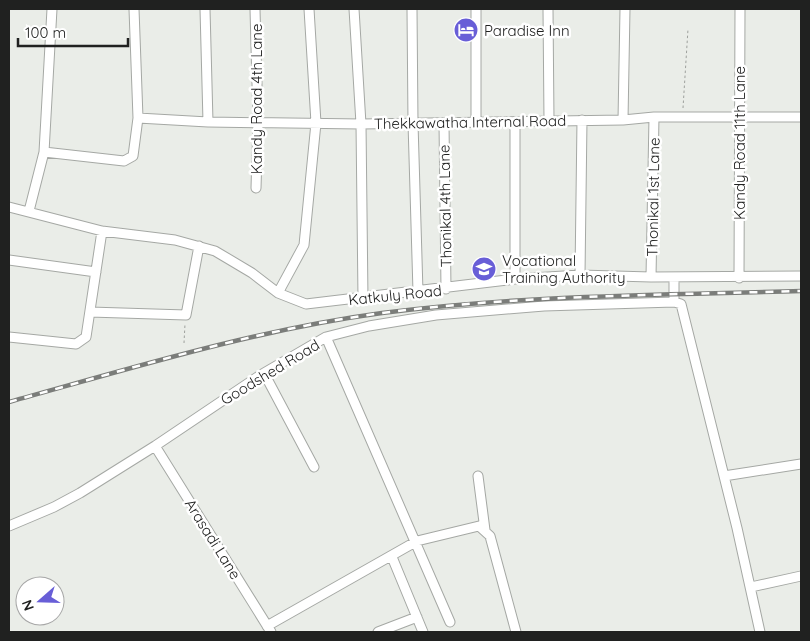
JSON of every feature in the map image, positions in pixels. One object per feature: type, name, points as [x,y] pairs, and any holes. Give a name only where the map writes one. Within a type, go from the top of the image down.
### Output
[{"type":"street","points":[[29,211],[44,152],[52,9]]},
{"type":"street","points":[[44,152],[124,161],[130,160],[134,156],[138,118],[134,9]]},
{"type":"street","points":[[205,9],[208,122]]},
{"type":"street","name":"Kandy Road 4th Lane","points":[[256,9],[258,122],[256,188]]},
{"type":"street","points":[[278,293],[304,246],[316,123],[309,9]]},
{"type":"street","points":[[354,9],[361,124],[363,299]]},
{"type":"street","points":[[412,9],[418,292]]},
{"type":"street","points":[[476,9],[476,122]]},
{"type":"street","points":[[548,9],[549,120]]},
{"type":"street","points":[[623,120],[625,9]]},
{"type":"street","name":"Kandy Road 11th Lane","points":[[739,278],[740,9]]},
{"type":"street","name":"Thekkawatha Internal Road","points":[[138,118],[208,122],[361,124],[623,120],[654,117],[683,119],[801,117]]},
{"type":"street","name":"Thonikal 1st Lane","points":[[651,277],[654,117]]},
{"type":"street","points":[[580,274],[582,120]]},
{"type":"street","points":[[515,122],[515,280]]},
{"type":"street","name":"Thonikal 4th Lane","points":[[444,123],[446,289]]},
{"type":"street","name":"Katkuly Road","points":[[9,207],[102,231],[175,240],[215,251],[252,273],[278,293],[306,304],[580,274],[739,278],[801,276]]},
{"type":"street","points":[[9,337],[76,344],[86,337],[102,231]]},
{"type":"street","points":[[90,312],[186,315],[199,246]]},
{"type":"street","points":[[9,260],[96,272]]},
{"type":"street","points":[[674,277],[678,303],[724,476],[760,632]]},
{"type":"street","name":"Goodshed Road","points":[[9,526],[54,507],[155,446],[264,373],[326,337],[369,326],[436,315],[544,306],[678,303]]},
{"type":"street","points":[[326,337],[417,542],[450,622]]},
{"type":"street","points":[[264,373],[314,467]]},
{"type":"street","name":"Arasadi Lane","points":[[155,446],[269,629]]},
{"type":"street","points":[[724,476],[801,464]]},
{"type":"street","points":[[478,476],[485,530]]},
{"type":"street","points":[[269,629],[417,542],[479,526],[490,536],[516,632]]},
{"type":"street","points":[[392,556],[423,632]]},
{"type":"street","points":[[751,587],[801,576]]},
{"type":"street","points":[[378,632],[417,617]]},
{"type":"path","points":[[683,119],[688,29]]},
{"type":"path","points":[[184,343],[186,315]]},
{"type":"railway","points":[[9,402],[194,351],[287,329],[382,313],[539,299],[801,291]]},
{"type":"place","name":"Paradise Inn","points":[[466,30]]},
{"type":"place","name":"Vocational Training Authority","points":[[484,269]]}]
